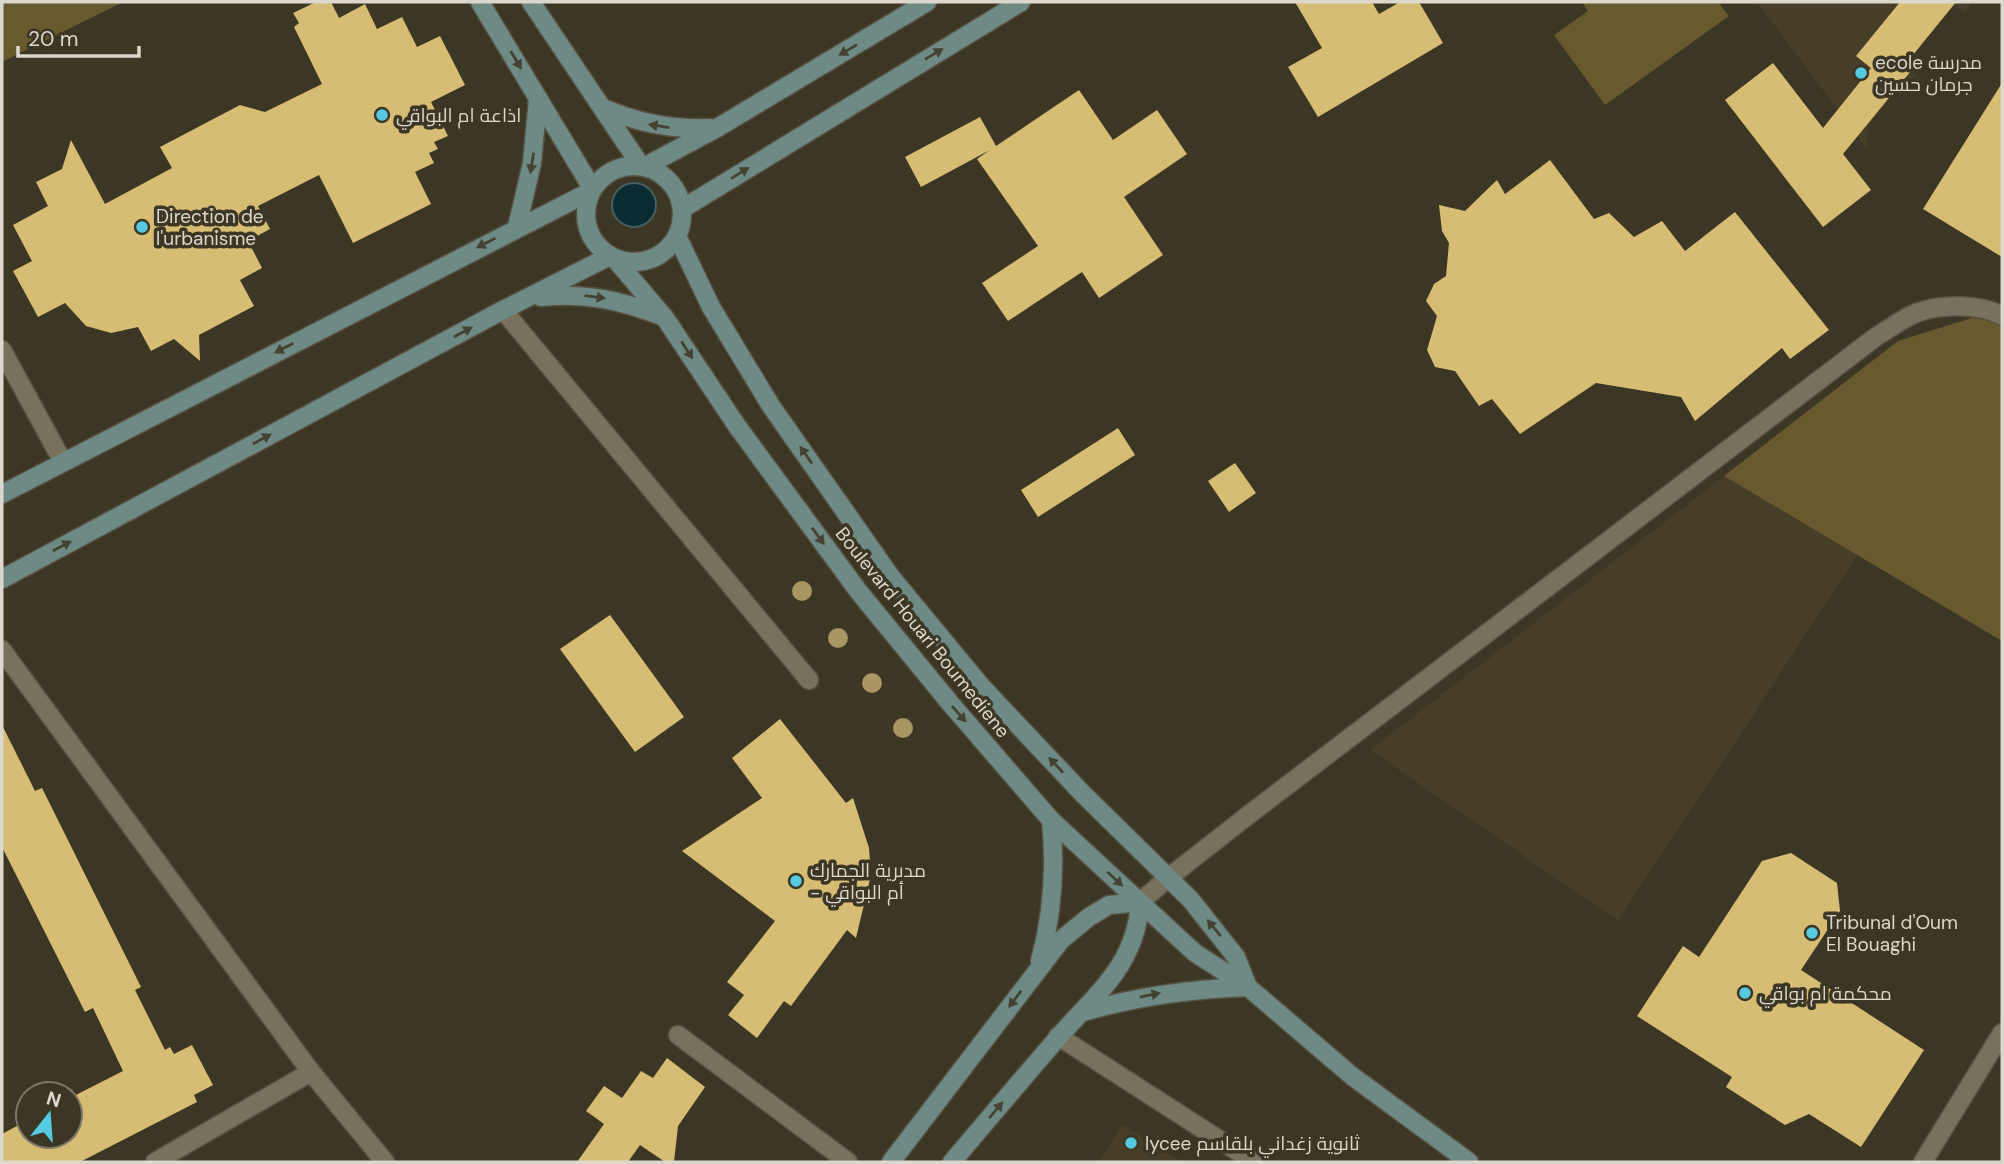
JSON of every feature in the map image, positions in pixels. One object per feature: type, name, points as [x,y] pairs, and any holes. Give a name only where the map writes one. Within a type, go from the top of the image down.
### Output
[{"type":"main road","points":[[2,494],[591,190],[613,170],[643,166],[666,177],[679,198],[682,223],[677,236],[661,254],[650,259],[625,262],[600,249],[587,228],[585,215],[591,190],[481,2]]},
{"type":"main road","points":[[531,2],[643,166]]},
{"type":"main road","points":[[643,166],[718,128],[927,2]]},
{"type":"main road","points":[[682,209],[1021,2]]},
{"type":"main road","points":[[517,227],[532,163],[538,99]]},
{"type":"main road","points":[[603,108],[647,124],[694,129],[718,128]]},
{"type":"main road","name":"Boulevard Houari Boumediene","points":[[677,236],[711,307],[771,405],[891,577],[981,686],[1222,937],[1236,957],[1248,987]]},
{"type":"main road","points":[[2,579],[503,310],[612,257]]},
{"type":"main road","name":"Boulevard Houari Boumediene","points":[[612,257],[665,318],[737,426],[859,592],[950,704],[1051,820],[1195,954],[1248,987],[1352,1076],[1469,1162]]},
{"type":"main road","points":[[527,298],[562,294],[598,296],[632,304],[665,318]]},
{"type":"main road","points":[[1038,968],[1054,895],[1055,857],[1051,820]]},
{"type":"main road","points":[[891,1162],[1061,940],[1109,905],[1140,902],[1139,922],[1124,960],[1083,1012],[1058,1036],[952,1162]]},
{"type":"main road","points":[[1083,1012],[1165,992],[1248,987]]},
{"type":"street","points":[[1140,902],[1877,336],[1916,313],[1958,305],[2000,309]]},
{"type":"street","points":[[503,310],[809,680]]},
{"type":"street","points":[[2,350],[63,462]]},
{"type":"street","points":[[2,650],[312,1072],[384,1162]]},
{"type":"street","points":[[1923,1162],[2002,1033]]},
{"type":"street","points":[[678,1035],[848,1162]]},
{"type":"street","points":[[1058,1036],[1254,1162]]},
{"type":"street","points":[[155,1162],[312,1072]]},
{"type":"shaded area","points":[[2,2],[123,2],[2,62]]},
{"type":"shaded area","points":[[1582,2],[1718,2],[1729,16],[1605,105],[1554,35],[1588,11]]},
{"type":"shaded area","name":"ecole مدرسة جرمان حسين","points":[[1757,2],[1973,2],[1964,13],[1954,5],[1905,66],[1920,78],[1906,95],[1897,88],[1868,127],[1867,149]]},
{"type":"shaded area","points":[[1994,311],[2002,316],[2002,641],[1724,476],[1898,341]]},
{"type":"shaded area","points":[[1724,476],[1858,555],[1618,921],[1370,750]]},
{"type":"shaded area","name":"lycee ثانوية زغداني بلقاسم","points":[[1122,1124],[1183,1162],[1099,1162]]},
{"type":"water","points":[[634,183],[649,190],[656,205],[649,220],[634,227],[619,220],[612,205],[619,190]]},
{"type":"building","points":[[316,2],[331,2],[339,18],[365,4],[377,29],[402,17],[417,47],[440,36],[465,85],[431,102],[448,136],[434,142],[438,149],[429,153],[434,163],[415,172],[431,204],[353,243],[319,175],[258,206],[270,229],[248,241],[262,268],[240,280],[254,306],[199,335],[200,361],[174,339],[151,351],[138,327],[111,333],[86,326],[65,303],[38,317],[13,271],[32,261],[13,225],[48,206],[36,182],[62,169],[71,140],[105,204],[172,168],[160,147],[240,105],[265,112],[322,84],[294,27],[299,23],[293,13]]},
{"type":"building","points":[[1295,2],[1372,2],[1379,14],[1400,2],[1419,2],[1443,43],[1318,117],[1288,67],[1322,48]]},
{"type":"building","points":[[1900,2],[1956,2],[1904,66],[1911,71],[1843,154],[1871,190],[1823,227],[1725,100],[1773,63],[1823,128],[1871,68],[1856,56]]},
{"type":"building","points":[[2002,83],[2002,257],[1923,209]]},
{"type":"building","points":[[1079,90],[1113,140],[1157,110],[1187,154],[1124,197],[1163,255],[1099,298],[1082,272],[1008,321],[982,283],[1038,246],[977,159],[990,150],[921,187],[905,157],[980,117],[996,146]]},
{"type":"building","points":[[1550,160],[1594,219],[1609,213],[1634,237],[1662,221],[1685,251],[1735,212],[1829,330],[1790,359],[1782,348],[1695,421],[1681,397],[1596,383],[1520,434],[1492,399],[1479,406],[1455,371],[1435,367],[1427,350],[1437,316],[1426,301],[1434,284],[1446,276],[1449,243],[1442,231],[1439,205],[1465,211],[1497,180],[1505,194]]},
{"type":"building","points":[[1118,428],[1135,455],[1038,517],[1021,490]]},
{"type":"building","points":[[1235,463],[1256,493],[1229,512],[1208,481]]},
{"type":"building","points":[[610,615],[684,717],[635,752],[560,649]]},
{"type":"building","name":"مديرية الجمارك - أم البواقي","points":[[780,719],[846,803],[853,798],[869,848],[871,875],[856,938],[847,930],[791,1006],[784,1001],[757,1038],[728,1015],[744,995],[727,982],[775,921],[682,851],[762,798],[732,758]]},
{"type":"building","points":[[2,725],[35,791],[42,788],[141,987],[135,990],[165,1050],[170,1047],[174,1054],[192,1045],[213,1085],[194,1095],[197,1102],[80,1162],[2,1162],[2,1134],[14,1128],[14,1150],[84,1150],[84,1091],[123,1071],[93,1008],[85,1012],[2,847]]},
{"type":"building","name":"محكمة ام بواقي","points":[[1791,853],[1837,883],[1840,911],[1801,970],[1924,1050],[1861,1147],[1809,1114],[1785,1125],[1726,1087],[1732,1077],[1637,1016],[1683,946],[1699,957],[1762,861]]},
{"type":"building","points":[[667,1058],[705,1087],[678,1126],[674,1162],[665,1162],[640,1145],[628,1162],[577,1162],[604,1124],[586,1111],[604,1086],[622,1098],[641,1071],[653,1078]]},
{"type":"place","name":"ecole مدرسة جرمان حسين","points":[[1861,73]]},
{"type":"place","name":"اذاعة ام البواقي","points":[[382,115]]},
{"type":"place","name":"Direction de l'urbanisme","points":[[142,227]]},
{"type":"place","name":"مديرية الجمارك - أم البواقي","points":[[796,881]]},
{"type":"place","name":"Tribunal d'Oum El Bouaghi","points":[[1812,933]]},
{"type":"place","name":"محكمة ام بواقي","points":[[1745,993]]},
{"type":"place","name":"lycee ثانوية زغداني بلقاسم","points":[[1131,1143]]}]
